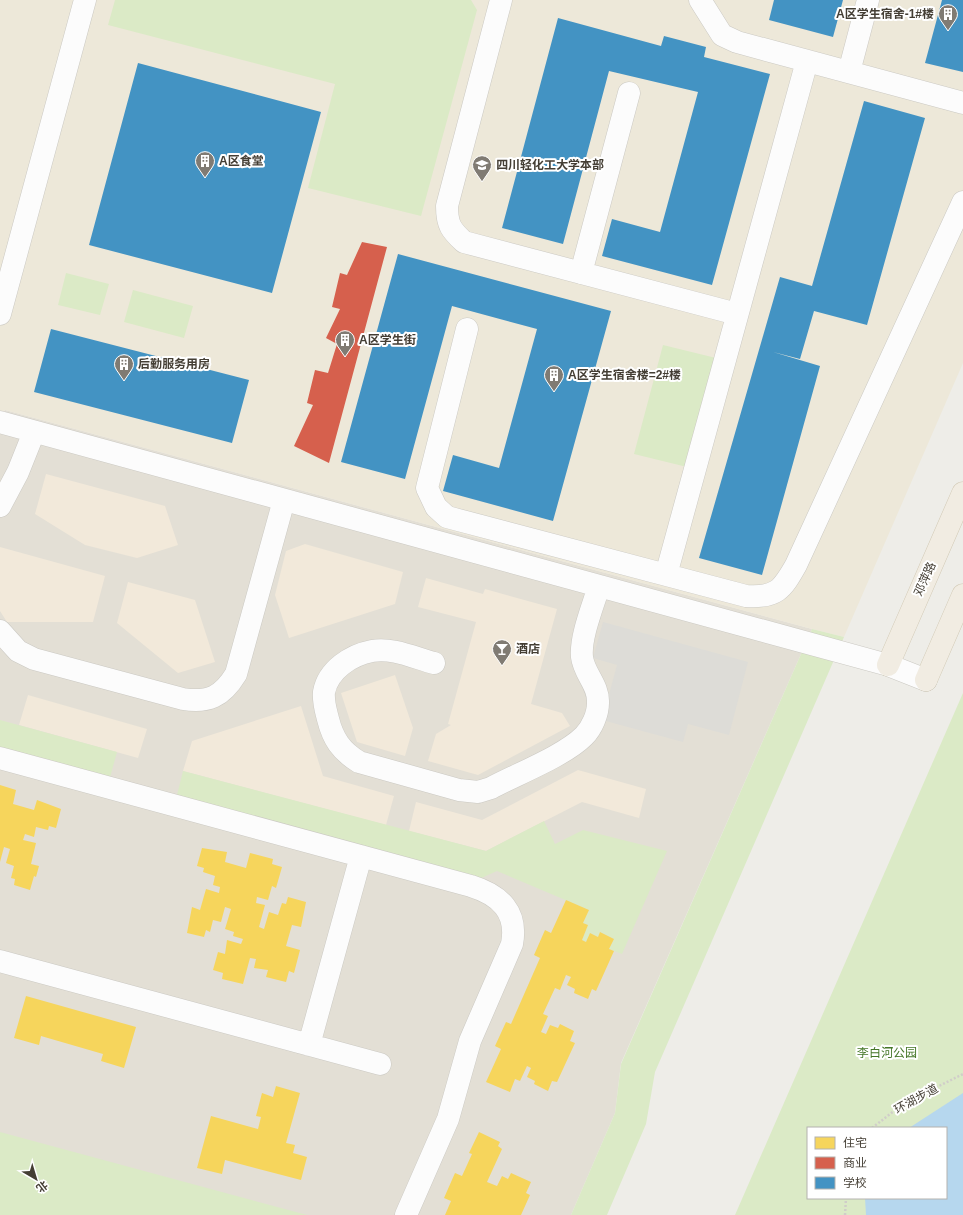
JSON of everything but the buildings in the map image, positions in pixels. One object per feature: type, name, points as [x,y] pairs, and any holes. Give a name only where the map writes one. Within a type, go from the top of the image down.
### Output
[{"type":"main road","name":"邓萍路","points":[[888,665],[963,493]]},
{"type":"main road","points":[[926,680],[963,595]]},
{"type":"lane","points":[[0,314],[85,0]]},
{"type":"lane","points":[[501,0],[447,206],[447,217],[451,230],[464,242],[737,314]]},
{"type":"lane","points":[[700,0],[722,35],[737,42],[963,103]]},
{"type":"lane","points":[[849,72],[868,0]]},
{"type":"lane","points":[[666,575],[806,61]]},
{"type":"lane","points":[[581,273],[629,93]]},
{"type":"lane","points":[[468,329],[427,488],[436,507],[447,517],[746,596],[763,597],[774,593],[785,584],[963,202]]},
{"type":"lane","points":[[0,422],[888,665],[926,680]]},
{"type":"lane","points":[[0,506],[18,472],[34,432]]},
{"type":"lane","points":[[0,631],[18,651],[34,659],[183,699],[195,701],[218,695],[228,687],[236,674],[284,500]]},
{"type":"lane","points":[[434,663],[386,650],[372,651],[346,661],[336,670],[329,680],[324,692],[324,705],[334,739],[349,756],[358,762],[464,791],[478,792],[491,788],[569,748],[586,735],[592,724],[598,702],[596,690],[584,667],[582,644],[599,586]]},
{"type":"lane","points":[[0,758],[486,891],[503,904],[512,922],[514,934],[508,955],[470,1042],[448,1119],[406,1215]]},
{"type":"lane","points":[[309,1045],[361,856]]},
{"type":"lane","points":[[0,961],[380,1064]]},
{"type":"path","name":"环湖步道","points":[[873,1127],[903,1104],[963,1074]]},
{"type":"path","points":[[845,1215],[846,1199]]},
{"type":"shaded area","name":"四川轻化工大学本部","points":[[0,0],[963,0],[963,363],[844,637],[5,410],[0,423]]},
{"type":"shaded area","points":[[5,410],[812,629],[621,1063],[615,1113],[571,1215],[0,1215],[0,423]]},
{"type":"shaded area","points":[[46,474],[165,506],[178,545],[137,558],[85,545],[35,514]]},
{"type":"shaded area","points":[[305,544],[403,572],[395,604],[289,638],[275,595],[286,551]]},
{"type":"shaded area","points":[[0,547],[105,576],[93,622],[7,622],[0,611]]},
{"type":"shaded area","points":[[426,578],[483,594],[485,589],[557,609],[531,704],[562,713],[570,726],[478,775],[428,761],[436,734],[451,725],[448,724],[476,622],[418,607]]},
{"type":"shaded area","points":[[128,582],[195,600],[215,662],[178,673],[117,623]]},
{"type":"shaded area","points":[[603,622],[748,662],[729,735],[688,724],[683,742],[602,720],[617,665],[593,658]]},
{"type":"shaded area","points":[[395,675],[413,728],[405,756],[357,742],[341,693]]},
{"type":"shaded area","points":[[28,695],[147,729],[138,758],[19,725]]},
{"type":"shaded area","points":[[301,706],[323,776],[394,796],[386,825],[183,771],[192,741]]},
{"type":"shaded area","points":[[578,770],[646,789],[639,818],[582,802],[486,851],[409,831],[416,802],[482,820]]},
{"type":"green space","points":[[115,0],[471,0],[477,10],[421,216],[308,188],[335,84],[108,25]]},
{"type":"green space","points":[[66,273],[109,284],[100,315],[58,305]]},
{"type":"green space","points":[[133,290],[193,306],[184,338],[124,322]]},
{"type":"green space","points":[[663,345],[716,358],[687,467],[634,454]]},
{"type":"green space","points":[[812,629],[844,637],[655,1072],[646,1124],[607,1215],[571,1215],[615,1113],[621,1064]]},
{"type":"green space","name":"李白河公园","points":[[963,693],[963,1215],[735,1215]]},
{"type":"green space","points":[[0,720],[117,752],[109,781],[0,750]]},
{"type":"green space","points":[[183,771],[486,851],[544,821],[555,844],[583,830],[667,851],[622,954],[609,949],[614,939],[600,932],[598,937],[590,933],[586,942],[582,940],[588,925],[583,923],[589,910],[497,871],[479,879],[176,799]]},
{"type":"green space","points":[[0,1132],[307,1215],[0,1215]]},
{"type":"water","points":[[963,1093],[963,1215],[866,1215],[865,1199],[947,1199],[947,1127],[911,1127]]},
{"type":"place","name":"A区学生宿舍-1#楼","points":[[948,31]]},
{"type":"place","name":"A区食堂","points":[[205,178]]},
{"type":"place","name":"四川轻化工大学本部","points":[[482,182]]},
{"type":"place","name":"A区学生街","points":[[345,357]]},
{"type":"place","name":"后勤服务用房","points":[[124,381]]},
{"type":"place","name":"A区学生宿舍楼=2#楼","points":[[554,392]]},
{"type":"place","name":"酒店","points":[[502,666]]}]
